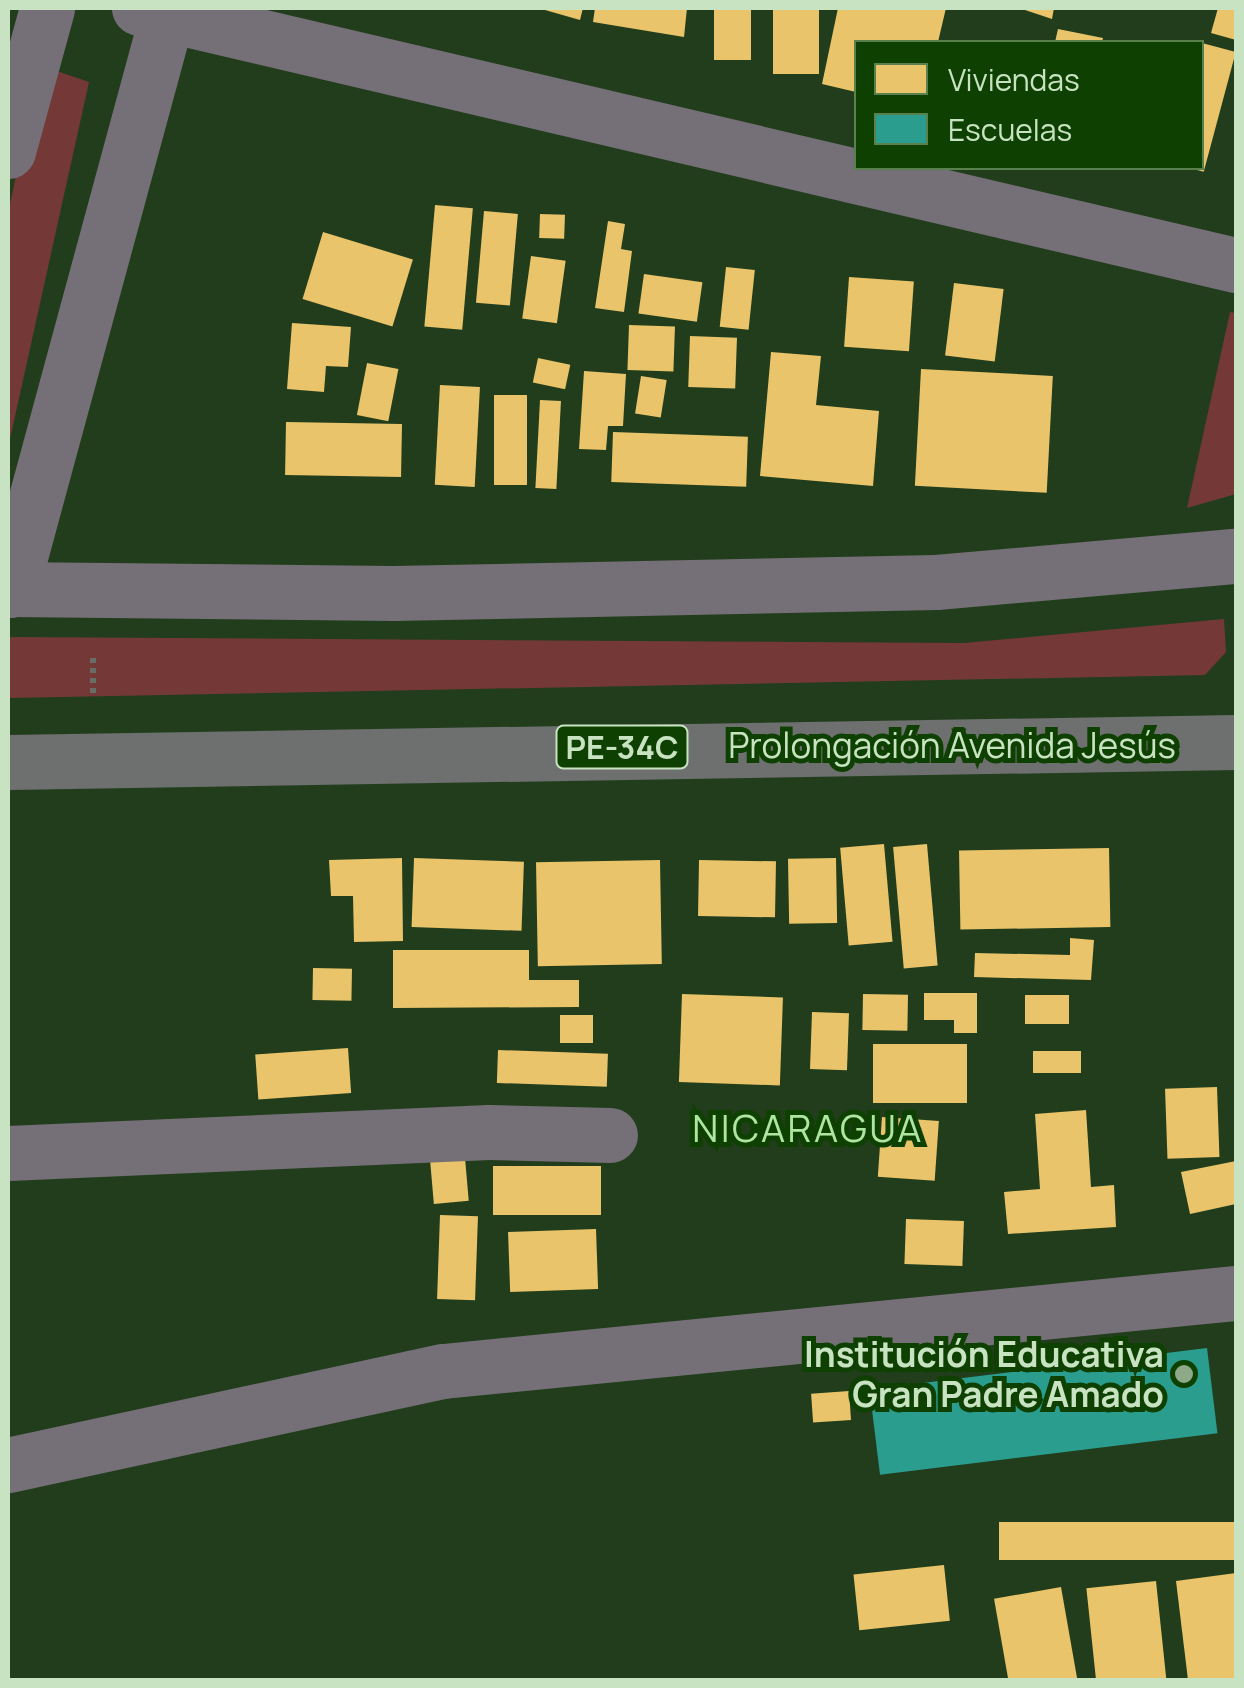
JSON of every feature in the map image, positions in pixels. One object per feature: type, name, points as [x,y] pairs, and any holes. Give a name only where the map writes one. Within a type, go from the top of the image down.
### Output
[{"type":"main road","name":"Prolongación Avenida Jesús","points":[[8,762],[92,756],[1236,742]]},
{"type":"street","points":[[8,151],[47,8]]},
{"type":"street","points":[[1236,265],[158,10],[10,589],[393,594],[936,582],[1236,556]]},
{"type":"street","points":[[8,1153],[489,1132],[610,1135]]},
{"type":"street","points":[[8,1465],[443,1371],[1236,1293]]},
{"type":"path","points":[[92,588],[92,756]]},
{"type":"shaded area","points":[[39,65],[89,82],[8,448],[8,214]]},
{"type":"shaded area","points":[[1230,312],[1236,313],[1236,494],[1187,508]]},
{"type":"shaded area","points":[[1224,619],[1226,652],[1205,675],[8,698],[8,637],[964,643]]},
{"type":"building: Viviendas","points":[[538,8],[583,8],[580,20]]},
{"type":"building: Viviendas","points":[[595,8],[687,8],[684,37],[593,22]]},
{"type":"building: Viviendas","points":[[714,8],[751,8],[751,60],[714,60]]},
{"type":"building: Viviendas","points":[[773,8],[819,8],[819,74],[773,74]]},
{"type":"building: Viviendas","points":[[838,8],[946,8],[938,40],[854,40],[854,92],[822,84]]},
{"type":"building: Viviendas","points":[[1019,8],[1054,8],[1052,19]]},
{"type":"building: Viviendas","points":[[1218,8],[1236,8],[1236,40],[1211,33]]},
{"type":"building: Viviendas","points":[[1058,29],[1103,38],[1102,40],[1055,40]]},
{"type":"building: Viviendas","points":[[1204,44],[1236,52],[1204,172],[1197,170],[1204,170]]},
{"type":"building: Viviendas","points":[[435,205],[473,208],[462,330],[424,327]]},
{"type":"building: Viviendas","points":[[484,211],[518,214],[510,306],[476,303]]},
{"type":"building: Viviendas","points":[[540,214],[565,215],[564,239],[539,238]]},
{"type":"building: Viviendas","points":[[608,221],[625,224],[621,249],[632,251],[624,312],[595,308]]},
{"type":"building: Viviendas","points":[[323,232],[413,259],[392,326],[303,299]]},
{"type":"building: Viviendas","points":[[531,256],[566,261],[557,323],[522,318]]},
{"type":"building: Viviendas","points":[[726,267],[755,270],[749,330],[720,327]]},
{"type":"building: Viviendas","points":[[644,274],[702,282],[697,322],[638,314]]},
{"type":"building: Viviendas","points":[[849,277],[914,282],[909,351],[844,347]]},
{"type":"building: Viviendas","points":[[954,283],[1004,289],[995,362],[945,355]]},
{"type":"building: Viviendas","points":[[292,323],[351,327],[348,367],[326,366],[324,392],[287,389]]},
{"type":"building: Viviendas","points":[[629,325],[675,327],[673,372],[627,370]]},
{"type":"building: Viviendas","points":[[690,336],[737,338],[735,389],[688,387]]},
{"type":"building: Viviendas","points":[[771,352],[821,356],[816,405],[879,411],[873,486],[760,476]]},
{"type":"building: Viviendas","points":[[538,358],[570,365],[565,389],[533,382]]},
{"type":"building: Viviendas","points":[[367,363],[398,369],[388,421],[357,415]]},
{"type":"building: Viviendas","points":[[921,369],[1053,376],[1047,493],[915,486]]},
{"type":"building: Viviendas","points":[[584,371],[626,374],[623,426],[608,426],[606,450],[579,449]]},
{"type":"building: Viviendas","points":[[641,376],[667,380],[661,418],[635,414]]},
{"type":"building: Viviendas","points":[[440,385],[480,387],[475,487],[435,485]]},
{"type":"building: Viviendas","points":[[494,395],[527,395],[527,485],[494,485]]},
{"type":"building: Viviendas","points":[[540,400],[561,401],[556,489],[535,488]]},
{"type":"building: Viviendas","points":[[286,422],[402,424],[401,477],[285,475]]},
{"type":"building: Viviendas","points":[[613,432],[748,437],[746,487],[611,482]]},
{"type":"building: Viviendas","points":[[884,844],[893,942],[849,945],[840,848]]},
{"type":"building: Viviendas","points":[[927,844],[938,966],[904,968],[893,847]]},
{"type":"building: Viviendas","points":[[1109,848],[1110,927],[960,930],[959,851]]},
{"type":"building: Viviendas","points":[[402,858],[403,941],[354,942],[353,896],[331,896],[329,860]]},
{"type":"building: Viviendas","points":[[414,858],[524,862],[522,931],[412,927]]},
{"type":"building: Viviendas","points":[[836,858],[837,923],[789,924],[788,859]]},
{"type":"building: Viviendas","points":[[660,860],[662,964],[538,966],[536,862]]},
{"type":"building: Viviendas","points":[[699,860],[776,861],[775,917],[698,916]]},
{"type":"building: Viviendas","points":[[1070,938],[1094,940],[1091,980],[974,977],[975,953],[1070,955]]},
{"type":"building: Viviendas","points":[[393,950],[529,950],[529,980],[579,980],[579,1007],[393,1008]]},
{"type":"building: Viviendas","points":[[313,968],[352,969],[351,1001],[312,1000]]},
{"type":"building: Viviendas","points":[[924,993],[977,993],[977,1033],[954,1033],[954,1020],[924,1020]]},
{"type":"building: Viviendas","points":[[682,994],[783,998],[780,1085],[679,1082]]},
{"type":"building: Viviendas","points":[[863,994],[908,995],[907,1031],[862,1030]]},
{"type":"building: Viviendas","points":[[1025,995],[1069,995],[1069,1024],[1025,1024]]},
{"type":"building: Viviendas","points":[[812,1012],[849,1013],[847,1070],[810,1069]]},
{"type":"building: Viviendas","points":[[560,1015],[593,1015],[593,1043],[560,1043]]},
{"type":"building: Viviendas","points":[[873,1044],[967,1044],[967,1103],[873,1103]]},
{"type":"building: Viviendas","points":[[348,1048],[351,1093],[258,1099],[255,1054]]},
{"type":"building: Viviendas","points":[[498,1050],[608,1054],[607,1087],[497,1083]]},
{"type":"building: Viviendas","points":[[1033,1051],[1081,1051],[1081,1073],[1033,1073]]},
{"type":"building: Viviendas","points":[[1217,1087],[1219,1157],[1167,1159],[1165,1089]]},
{"type":"building: Viviendas","points":[[1086,1110],[1091,1187],[1114,1185],[1116,1227],[1008,1234],[1004,1192],[1040,1189],[1035,1114]]},
{"type":"building: Viviendas","points":[[882,1117],[939,1121],[935,1181],[878,1177]]},
{"type":"building: Viviendas","points":[[465,1158],[469,1201],[434,1204],[430,1161]]},
{"type":"building: Viviendas","points":[[1236,1161],[1236,1204],[1190,1214],[1181,1172]]},
{"type":"building: Viviendas","points":[[493,1166],[601,1166],[601,1215],[493,1215]]},
{"type":"building: Viviendas","points":[[440,1215],[478,1216],[475,1300],[437,1299]]},
{"type":"building: Viviendas","points":[[906,1219],[964,1221],[962,1266],[904,1264]]},
{"type":"building: Viviendas","points":[[596,1229],[598,1289],[510,1292],[508,1232]]},
{"type":"building: Viviendas","points":[[849,1391],[851,1420],[813,1423],[811,1394]]},
{"type":"building: Viviendas","points":[[999,1522],[1236,1522],[1236,1560],[999,1560]]},
{"type":"building: Viviendas","points":[[944,1565],[950,1621],[859,1630],[853,1575]]},
{"type":"building: Viviendas","points":[[1236,1573],[1236,1679],[1188,1680],[1176,1581]]},
{"type":"building: Viviendas","points":[[1156,1581],[1166,1680],[1096,1680],[1086,1588]]},
{"type":"building: Viviendas","points":[[1061,1587],[1077,1680],[1008,1680],[994,1599]]},
{"type":"building: Escuelas","points":[[1207,1348],[1217,1433],[880,1475],[870,1389]]},
{"type":"place","name":"Institución Educativa Gran Padre Amado","points":[[1184,1374]]},
{"type":"district","name":"NICARAGUA","points":[[808,1128]]}]
